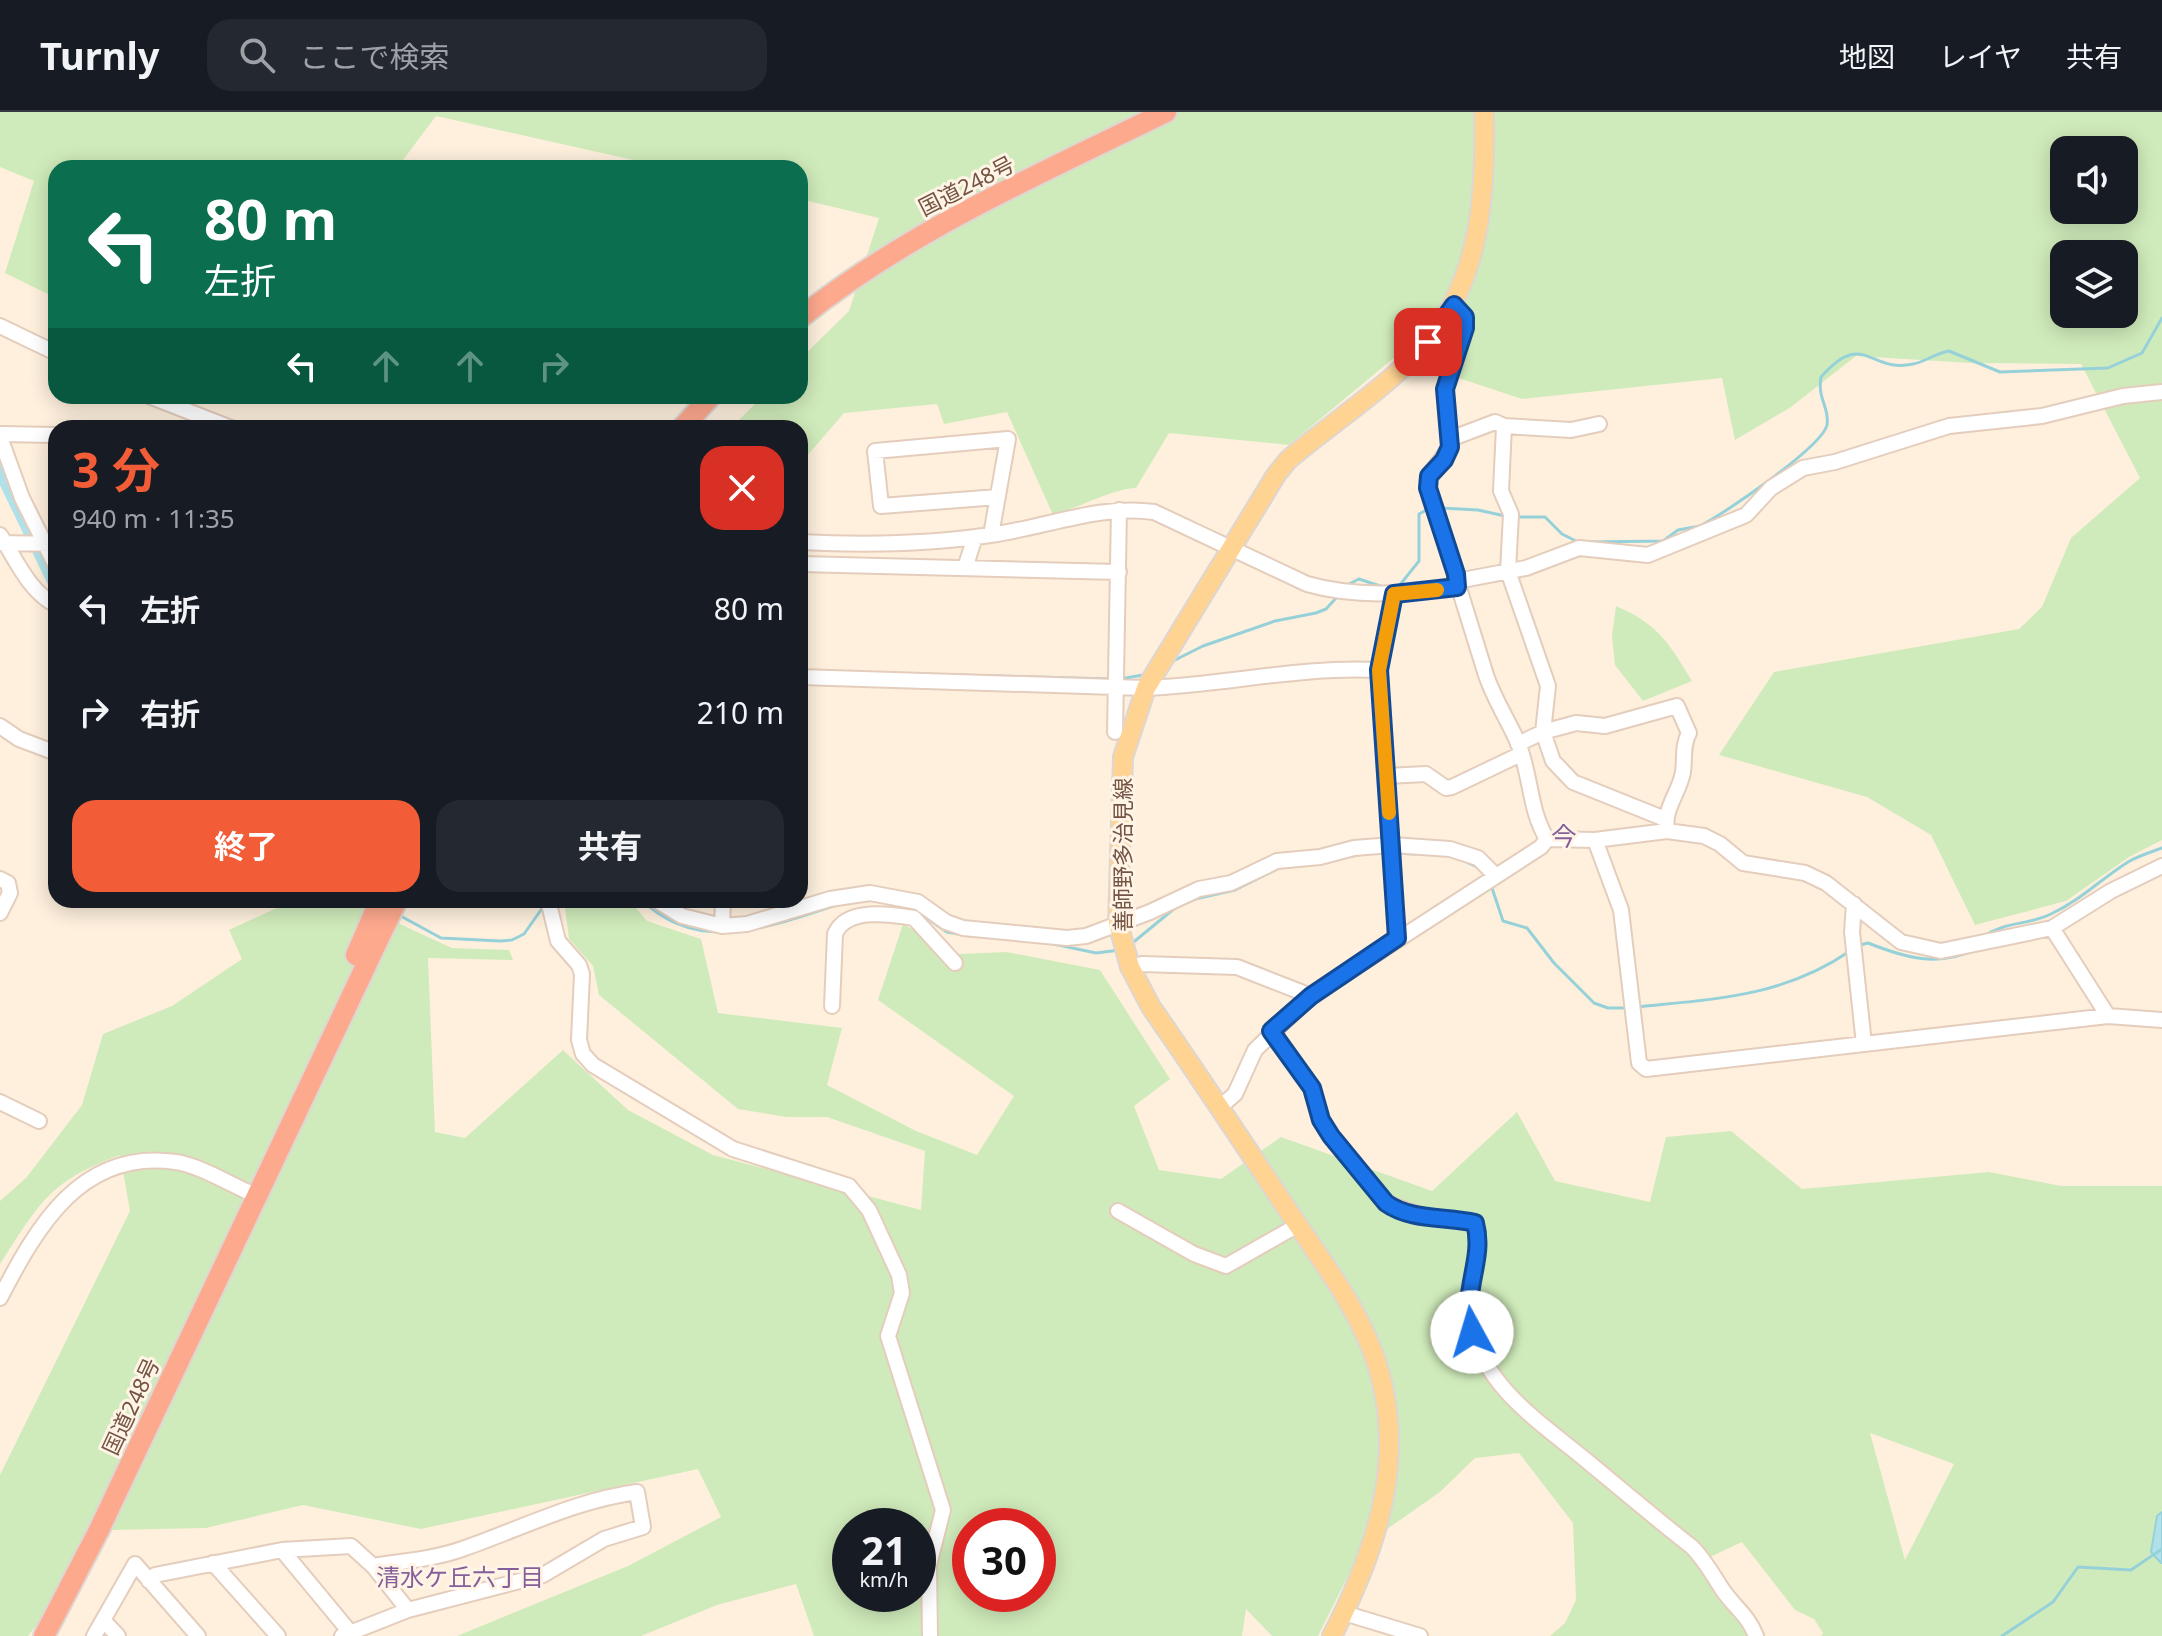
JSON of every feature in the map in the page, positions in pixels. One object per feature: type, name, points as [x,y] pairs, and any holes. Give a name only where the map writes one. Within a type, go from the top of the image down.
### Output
[{"type":"highway","name":"国道248号","points":[[808,295],[865,254],[935,211],[1135,112]]},
{"type":"highway","name":"国道248号","points":[[808,312],[873,265],[943,222],[1166,112]]},
{"type":"highway","points":[[671,420],[686,404]]},
{"type":"highway","points":[[690,420],[704,404]]},
{"type":"highway","name":"国道248号","points":[[44,1636],[99,1530],[255,1195],[379,915]]},
{"type":"main road","name":"善師野多治見線","points":[[1332,1636],[1379,1526],[1389,1451],[1385,1401],[1372,1352],[1338,1285],[1151,1007],[1126,955],[1118,923],[1122,767],[1146,688],[1288,460],[1406,363],[1428,342],[1454,305],[1473,254],[1479,224],[1485,152],[1484,112]]},
{"type":"street","points":[[1454,305],[1465,317],[1465,328],[1445,389],[1450,439],[1444,460],[1429,476],[1428,488],[1496,705],[1519,749],[1539,826],[1547,839]]},
{"type":"street","points":[[0,326],[48,349]]},
{"type":"street","points":[[808,542],[975,537],[1119,510],[1154,512],[1307,584],[1327,590],[1394,594],[1457,584],[1551,561],[1579,548],[1648,555],[1746,515],[1771,488],[1792,472],[1949,426],[2051,414],[2123,396],[2162,392]]},
{"type":"street","points":[[170,404],[210,420]]},
{"type":"street","points":[[1450,439],[1495,422],[1540,430],[1599,424]]},
{"type":"street","points":[[1504,426],[1501,491],[1511,514],[1508,571],[1548,686],[1543,732],[1553,761],[1573,782],[1666,825],[1704,836],[1720,844],[1743,863],[1805,873],[1843,894],[1886,932],[1915,948],[1941,951],[2052,928],[2122,885],[2162,866]]},
{"type":"street","points":[[2,540],[48,544],[22,498],[0,436],[48,435]]},
{"type":"street","points":[[991,535],[998,497],[1008,439],[875,451],[881,506],[998,497]]},
{"type":"street","points":[[1115,732],[1119,510]]},
{"type":"street","points":[[965,568],[975,537]]},
{"type":"street","points":[[2,540],[27,578],[48,601]]},
{"type":"street","points":[[808,564],[1119,572]]},
{"type":"street","points":[[1394,594],[1379,670],[1397,938]]},
{"type":"street","points":[[808,677],[1116,679],[1146,688],[1192,686],[1337,668],[1379,670]]},
{"type":"street","points":[[1386,776],[1426,774],[1446,788],[1452,787],[1543,732],[1576,723],[1605,726],[1677,706],[1689,733],[1683,772],[1666,825]]},
{"type":"street","points":[[0,726],[19,739],[48,750]]},
{"type":"street","points":[[1547,839],[1595,840],[1666,825]]},
{"type":"street","points":[[1220,1107],[1235,1094],[1247,1063],[1271,1031],[1311,996],[1541,847],[1547,839]]},
{"type":"street","points":[[1595,840],[1621,910],[1639,1063],[1646,1069],[2108,1016],[2162,1020]]},
{"type":"street","points":[[832,1006],[838,928],[859,916],[914,918],[953,942],[1067,938],[1086,936],[1199,889],[1231,883],[1277,861],[1392,850],[1450,849],[1478,858],[1495,875]]},
{"type":"street","points":[[0,879],[8,883],[10,893],[0,913]]},
{"type":"street","points":[[808,907],[850,895],[895,895],[922,904],[953,942]]},
{"type":"street","points":[[914,918],[922,904]]},
{"type":"street","points":[[1854,904],[1854,949],[1864,1044]]},
{"type":"street","points":[[550,908],[558,941],[579,965],[582,974],[579,1040],[587,1060],[649,1101],[733,1149],[849,1186],[869,1210],[899,1275],[902,1293],[888,1336],[943,1510],[929,1565],[930,1636]]},
{"type":"street","points":[[669,908],[682,916],[722,926],[747,924],[804,908]]},
{"type":"street","points":[[722,926],[723,908]]},
{"type":"street","points":[[2052,928],[2108,1016]]},
{"type":"street","points":[[1126,955],[1142,964],[1237,967],[1311,996]]},
{"type":"street","points":[[1271,1031],[1312,1088],[1321,1120],[1331,1136],[1386,1203],[1394,1209],[1423,1216],[1475,1223],[1479,1242],[1467,1295],[1468,1320],[1480,1353],[1511,1400],[1704,1559],[1724,1592],[1747,1615],[1756,1636]]},
{"type":"street","points":[[0,1102],[39,1121]]},
{"type":"street","points":[[0,1298],[46,1216],[81,1184],[127,1164],[177,1162],[255,1195]]},
{"type":"street","points":[[1118,1211],[1194,1254],[1226,1266],[1298,1225]]},
{"type":"street","points":[[282,1550],[346,1634],[408,1610],[543,1575],[604,1539],[643,1527],[637,1492],[610,1496],[557,1512],[464,1549],[373,1566]]},
{"type":"street","points":[[149,1581],[155,1575],[282,1550],[351,1546],[373,1566],[408,1610]]},
{"type":"street","points":[[213,1563],[278,1636]]},
{"type":"street","points":[[94,1636],[135,1564],[198,1636]]},
{"type":"street","points":[[1344,1613],[1420,1636]]},
{"type":"street","points":[[103,1620],[118,1636]]},
{"type":"green space","points":[[0,112],[2162,112],[2162,840],[2129,857],[2066,901],[1975,925],[1931,835],[1867,797],[1719,755],[1774,672],[2019,629],[2042,607],[2071,538],[2140,478],[2081,364],[1970,363],[1856,356],[1791,407],[1735,440],[1722,378],[1522,399],[1395,357],[1289,445],[1169,433],[1136,488],[1053,515],[1007,412],[944,424],[937,404],[844,413],[808,455],[808,420],[739,420],[755,404],[808,404],[808,351],[849,311],[879,218],[808,201],[808,160],[633,160],[436,116],[403,160],[48,160],[48,294],[5,273],[34,181],[0,167]]},
{"type":"green space","points":[[1616,606],[1642,620],[1661,636],[1692,681],[1643,701],[1615,665],[1612,636]]},
{"type":"green space","points":[[277,908],[365,908],[452,948],[509,950],[513,960],[428,958],[435,1132],[465,1138],[563,1050],[628,1110],[713,1155],[921,1210],[925,1151],[827,1117],[787,1117],[738,1109],[599,995],[593,966],[569,939],[565,908],[636,908],[647,921],[701,939],[718,1013],[842,1028],[827,1085],[916,1131],[977,1155],[1014,1096],[878,1000],[903,924],[959,954],[1007,952],[1100,970],[1170,1079],[1134,1106],[1159,1170],[1221,1179],[1281,1137],[1432,1191],[1517,1112],[1555,1181],[1650,1202],[1666,1137],[1731,1131],[1802,1189],[1989,1172],[2061,1186],[2162,1186],[2162,1636],[1821,1636],[1823,1633],[1814,1619],[1795,1610],[1742,1542],[1710,1557],[1705,1572],[1742,1615],[1749,1636],[1550,1636],[1565,1623],[1576,1600],[1573,1523],[1519,1453],[1475,1458],[1440,1492],[1363,1546],[1318,1636],[1272,1636],[1246,1609],[1242,1636],[814,1636],[796,1584],[717,1605],[641,1636],[457,1636],[628,1566],[721,1517],[698,1469],[421,1529],[303,1505],[206,1528],[111,1530],[28,1636],[0,1636],[0,1475],[130,1211],[120,1155],[61,1185],[37,1210],[0,1264],[0,1201],[26,1178],[82,1105],[103,1034],[172,1006],[242,959],[229,930]],"holes":[[[1870,1433],[1954,1464],[1905,1560]]]},
{"type":"water","points":[[2162,1512],[2161,1563],[2151,1552],[2157,1516]]},
{"type":"waterway","points":[[1590,542],[1663,541],[1678,530],[1700,526],[1749,495],[1821,435],[1827,425],[1821,377],[1847,356],[1857,354],[1898,365],[1917,363],[1949,351],[2000,372],[2108,368],[2142,353],[2162,318]]},
{"type":"waterway","points":[[0,467],[48,566]]},
{"type":"waterway","points":[[1399,586],[1419,561],[1419,514],[1430,508]]},
{"type":"waterway","points":[[1441,508],[1478,510],[1505,516]]},
{"type":"waterway","points":[[1516,517],[1545,517],[1562,534],[1578,542]]},
{"type":"waterway","points":[[1343,587],[1359,579],[1383,587]]},
{"type":"waterway","points":[[1173,661],[1203,646],[1275,621],[1316,613],[1326,609],[1337,597]]},
{"type":"waterway","points":[[920,674],[1112,679]]},
{"type":"waterway","points":[[1120,679],[1143,675]]},
{"type":"waterway","points":[[1982,937],[2001,928],[2051,914],[2128,862],[2162,848]]},
{"type":"waterway","points":[[1308,865],[1367,853]]},
{"type":"waterway","points":[[1395,853],[1415,854]]},
{"type":"waterway","points":[[1462,860],[1477,867]]},
{"type":"waterway","points":[[1130,945],[1175,908],[1195,899],[1235,890],[1281,867]]},
{"type":"waterway","points":[[1491,885],[1503,921],[1527,928],[1554,963],[1594,1003],[1608,1008],[1629,1008]]},
{"type":"waterway","points":[[652,908],[688,928],[712,932],[763,927],[840,904]]},
{"type":"waterway","points":[[911,907],[947,932],[970,936]]},
{"type":"waterway","points":[[397,914],[441,938],[500,941],[524,934],[542,908]]},
{"type":"waterway","points":[[1049,943],[1096,953],[1120,950]]},
{"type":"waterway","points":[[1860,945],[1868,943],[1895,953],[1934,959],[1975,950]]},
{"type":"waterway","points":[[1636,1007],[1721,998],[1774,987],[1825,966],[1850,951]]},
{"type":"waterway","points":[[2002,1636],[2053,1602],[2078,1567],[2131,1570],[2162,1549]]},
{"type":"slow traffic","points":[[1389,813],[1379,670],[1385,624],[1394,594],[1437,590]]},
{"type":"district","name":"今","points":[[1564,836]]},
{"type":"district","name":"清水ケ丘六丁目","points":[[460,1576]]},
{"type":"route","points":[[1428,342],[1454,305],[1465,317],[1465,328],[1445,389],[1450,447],[1444,460],[1429,476],[1428,488],[1456,574],[1457,587],[1394,594],[1385,624],[1379,670],[1397,938],[1311,996],[1271,1031],[1312,1088],[1321,1120],[1331,1136],[1386,1203],[1394,1209],[1423,1216],[1475,1223],[1479,1242],[1467,1295],[1472,1332]]}]
